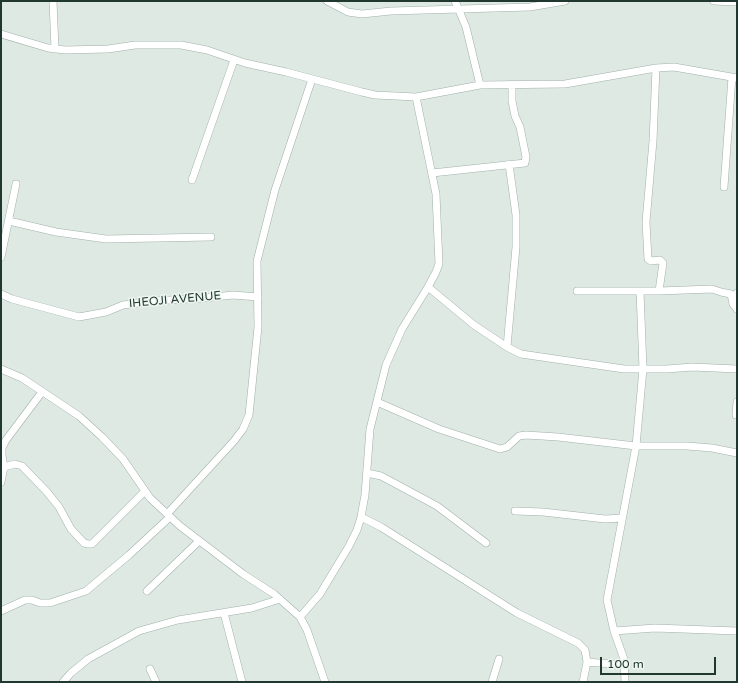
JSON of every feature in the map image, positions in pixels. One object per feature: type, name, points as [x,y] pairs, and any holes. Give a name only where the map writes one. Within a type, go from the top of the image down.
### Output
[{"type":"street","points":[[53,1],[54,48]]},
{"type":"street","points":[[327,1],[348,12],[362,14],[391,11],[530,7],[565,1]]},
{"type":"street","points":[[455,1],[466,27],[480,85]]},
{"type":"street","points":[[714,1],[737,2]]},
{"type":"street","points":[[1,34],[54,48],[87,50],[135,45],[180,45],[206,50],[234,60],[375,95],[416,97],[480,85],[565,84],[656,68],[674,67],[735,78],[724,187]]},
{"type":"street","points":[[192,180],[234,60]]},
{"type":"street","points":[[656,68],[653,141],[646,222],[648,259],[651,261],[660,260],[663,263],[659,291]]},
{"type":"street","points":[[1,611],[25,600],[50,603],[86,591],[129,555],[169,515],[243,429],[249,415],[258,327],[257,261],[275,190],[312,79]]},
{"type":"street","points":[[432,173],[509,164],[523,164],[526,161],[520,127],[512,101],[512,84]]},
{"type":"street","points":[[300,617],[320,594],[349,546],[361,517],[365,495],[370,429],[386,365],[402,329],[428,288],[439,264],[436,194],[416,97]]},
{"type":"street","points":[[507,347],[516,247],[516,215],[509,164]]},
{"type":"street","points":[[1,256],[16,184]]},
{"type":"street","points":[[9,221],[56,232],[106,239],[211,237]]},
{"type":"street","points":[[428,288],[474,325],[507,347],[521,354],[624,369],[692,366],[737,369]]},
{"type":"street","points":[[577,291],[659,291],[712,289],[731,294],[733,304],[737,309]]},
{"type":"street","points":[[625,682],[621,649],[614,631],[607,600],[636,446],[643,369],[640,291]]},
{"type":"street","points":[[737,293],[737,314]]},
{"type":"street","name":"IHEOJI AVENUE","points":[[1,294],[12,299],[79,317],[106,312],[123,305],[154,301],[233,295],[258,297]]},
{"type":"street","points":[[1,369],[22,378],[78,416],[102,437],[122,459],[145,492],[169,515],[199,541],[243,574],[280,599],[300,617],[307,630],[325,682]]},
{"type":"street","points":[[1,482],[4,467],[2,448],[6,440],[42,392]]},
{"type":"street","points":[[377,402],[439,429],[500,449],[507,447],[519,436],[526,435],[558,436],[636,446],[687,446],[712,448],[737,453]]},
{"type":"street","points":[[736,415],[737,402]]},
{"type":"street","points":[[4,467],[15,464],[22,466],[59,507],[71,529],[84,543],[88,544],[92,544],[145,492]]},
{"type":"street","points":[[367,473],[381,476],[437,506],[486,543]]},
{"type":"street","points":[[515,511],[543,512],[605,519],[622,518]]},
{"type":"street","points":[[361,517],[381,527],[517,612],[578,643],[585,650],[587,662],[583,682]]},
{"type":"street","points":[[147,591],[199,541]]},
{"type":"street","points":[[63,682],[71,673],[88,659],[139,631],[178,620],[252,608],[280,599]]},
{"type":"street","points":[[224,613],[242,682]]},
{"type":"street","points":[[614,631],[655,628],[737,631]]},
{"type":"street","points":[[492,682],[499,659]]},
{"type":"street","points":[[587,662],[624,665]]},
{"type":"street","points":[[150,669],[156,682]]}]
